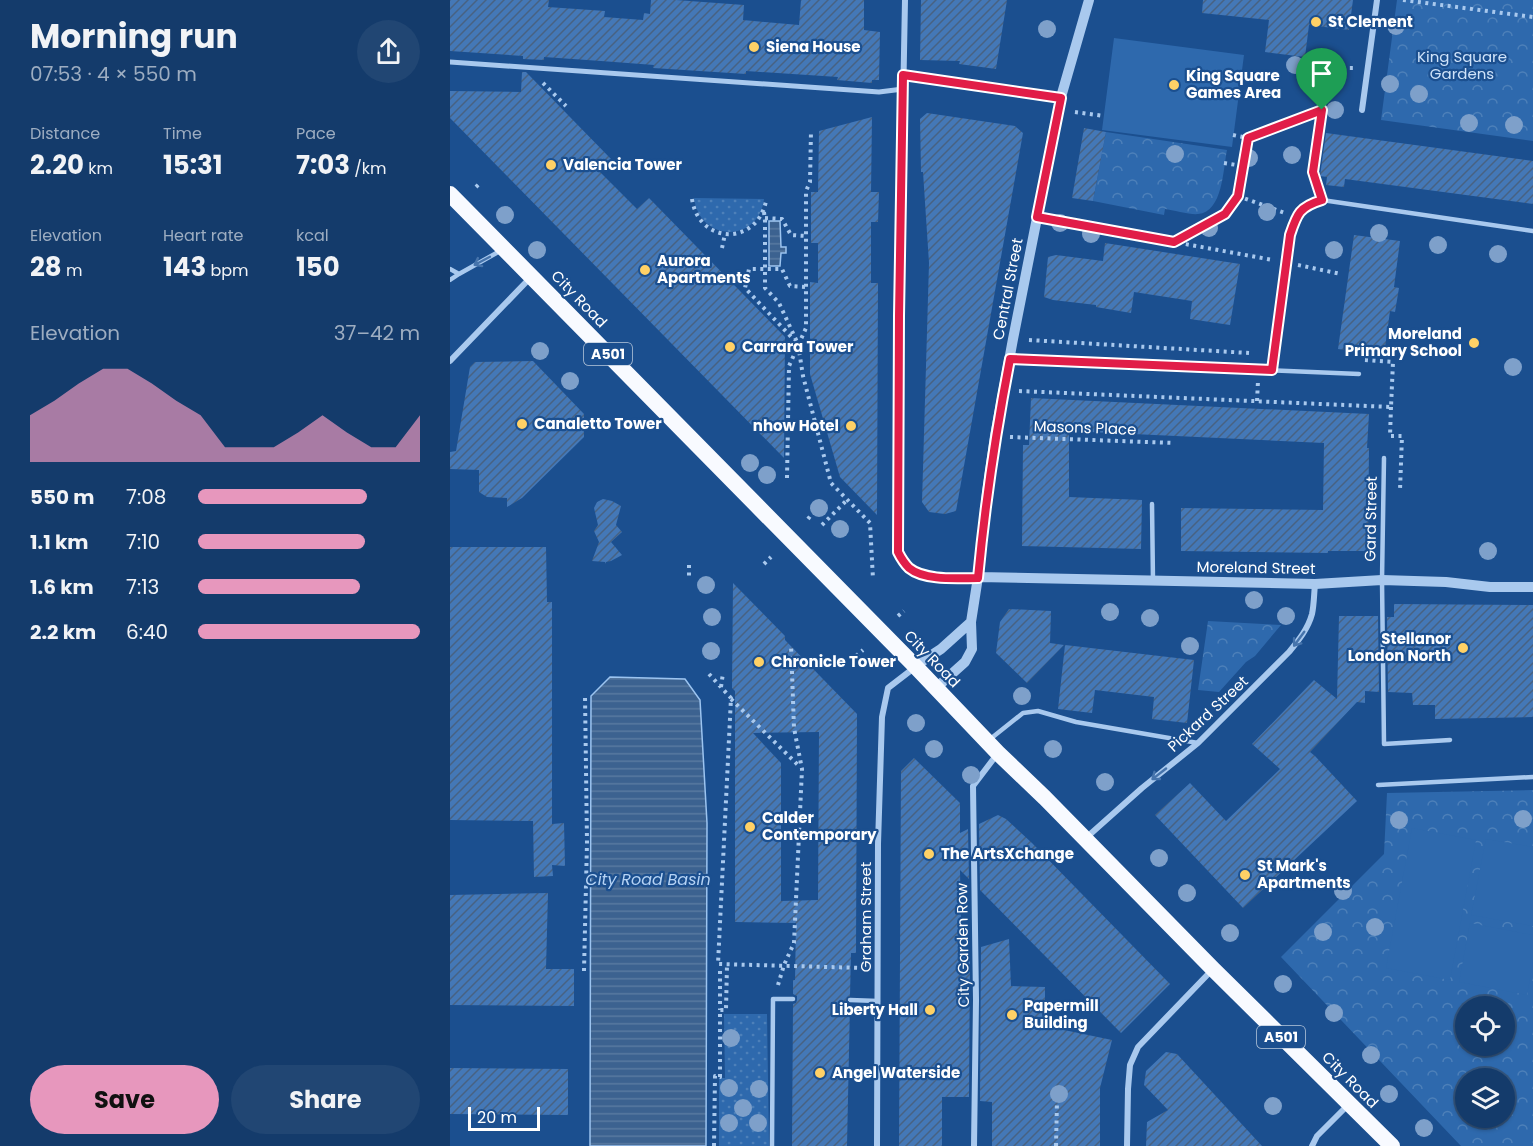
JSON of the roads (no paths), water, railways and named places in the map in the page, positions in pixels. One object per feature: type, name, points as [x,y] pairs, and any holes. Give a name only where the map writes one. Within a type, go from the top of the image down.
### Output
[{"type":"highway","name":"City Road","points":[[450,194],[1085,840],[1392,1146]]},
{"type":"street","points":[[905,0],[899,327],[898,552],[910,569],[923,575],[978,578]]},
{"type":"street","name":"Central Street","points":[[936,688],[965,662],[972,649],[971,622],[995,436],[1061,98],[1089,0]]},
{"type":"street","points":[[1362,110],[1377,0]]},
{"type":"street","points":[[450,62],[879,92],[903,89]]},
{"type":"street","points":[[903,75],[1061,98]]},
{"type":"street","points":[[450,360],[532,277]]},
{"type":"street","name":"Moreland Street","points":[[978,578],[1315,584],[1382,580],[1533,587]]},
{"type":"street","name":"Pickard Street","points":[[1085,840],[1142,788],[1198,743],[1298,641],[1312,614],[1315,584]]},
{"type":"street","points":[[915,666],[940,649],[971,622]]},
{"type":"street","name":"Graham Street","points":[[877,1146],[878,844],[882,717],[888,688],[915,666]]},
{"type":"street","name":"City Garden Row","points":[[974,1146],[976,1000],[973,786],[993,747]]},
{"type":"street","points":[[1127,1146],[1130,1065],[1138,1047],[1213,969]]},
{"type":"street","points":[[1312,1146],[1317,1136],[1349,1104]]},
{"type":"lane","points":[[1272,370],[1290,235],[1296,217],[1308,204],[1322,200],[1533,231]]},
{"type":"lane","points":[[450,280],[505,249]]},
{"type":"lane","points":[[450,269],[459,274]]},
{"type":"lane","points":[[1010,359],[1359,374]]},
{"type":"lane","name":"Gard Street","points":[[1384,458],[1382,580],[1384,744],[1449,740]]},
{"type":"lane","points":[[1152,504],[1153,581]]},
{"type":"lane","points":[[993,747],[1023,713],[1038,711],[1076,722],[1198,743]]},
{"type":"lane","points":[[1378,785],[1533,777]]},
{"type":"lane","points":[[772,1146],[773,999],[793,999]]},
{"type":"lane","points":[[850,1000],[878,1001]]},
{"type":"water","points":[[769,221],[780,221],[781,247],[786,247],[786,253],[781,253],[780,266],[769,266]]},
{"type":"water","name":"City Road Basin","points":[[610,677],[685,679],[700,700],[707,823],[706,1146],[590,1146],[591,696]]},
{"type":"place","name":"St Clement","points":[[1316,22]]},
{"type":"place","name":"Siena House","points":[[754,47]]},
{"type":"place","name":"King Square Games Area","points":[[1174,85]]},
{"type":"place","name":"Valencia Tower","points":[[551,165]]},
{"type":"place","name":"Aurora Apartments","points":[[645,270]]},
{"type":"place","name":"Moreland Primary School","points":[[1474,343]]},
{"type":"place","name":"Carrara Tower","points":[[730,347]]},
{"type":"place","name":"Canaletto Tower","points":[[522,424]]},
{"type":"place","name":"nhow Hotel","points":[[851,426]]},
{"type":"place","name":"Stellanor London North","points":[[1463,648]]},
{"type":"place","name":"Chronicle Tower","points":[[759,662]]},
{"type":"place","name":"Calder Contemporary","points":[[750,827]]},
{"type":"place","name":"The ArtsXchange","points":[[929,854]]},
{"type":"place","name":"St Mark's Apartments","points":[[1245,875]]},
{"type":"place","name":"Liberty Hall","points":[[930,1010]]},
{"type":"place","name":"Papermill Building","points":[[1012,1015]]},
{"type":"place","name":"Angel Waterside","points":[[820,1073]]},
{"type":"park label","name":"King Square Gardens","points":[[1462,66]]}]
